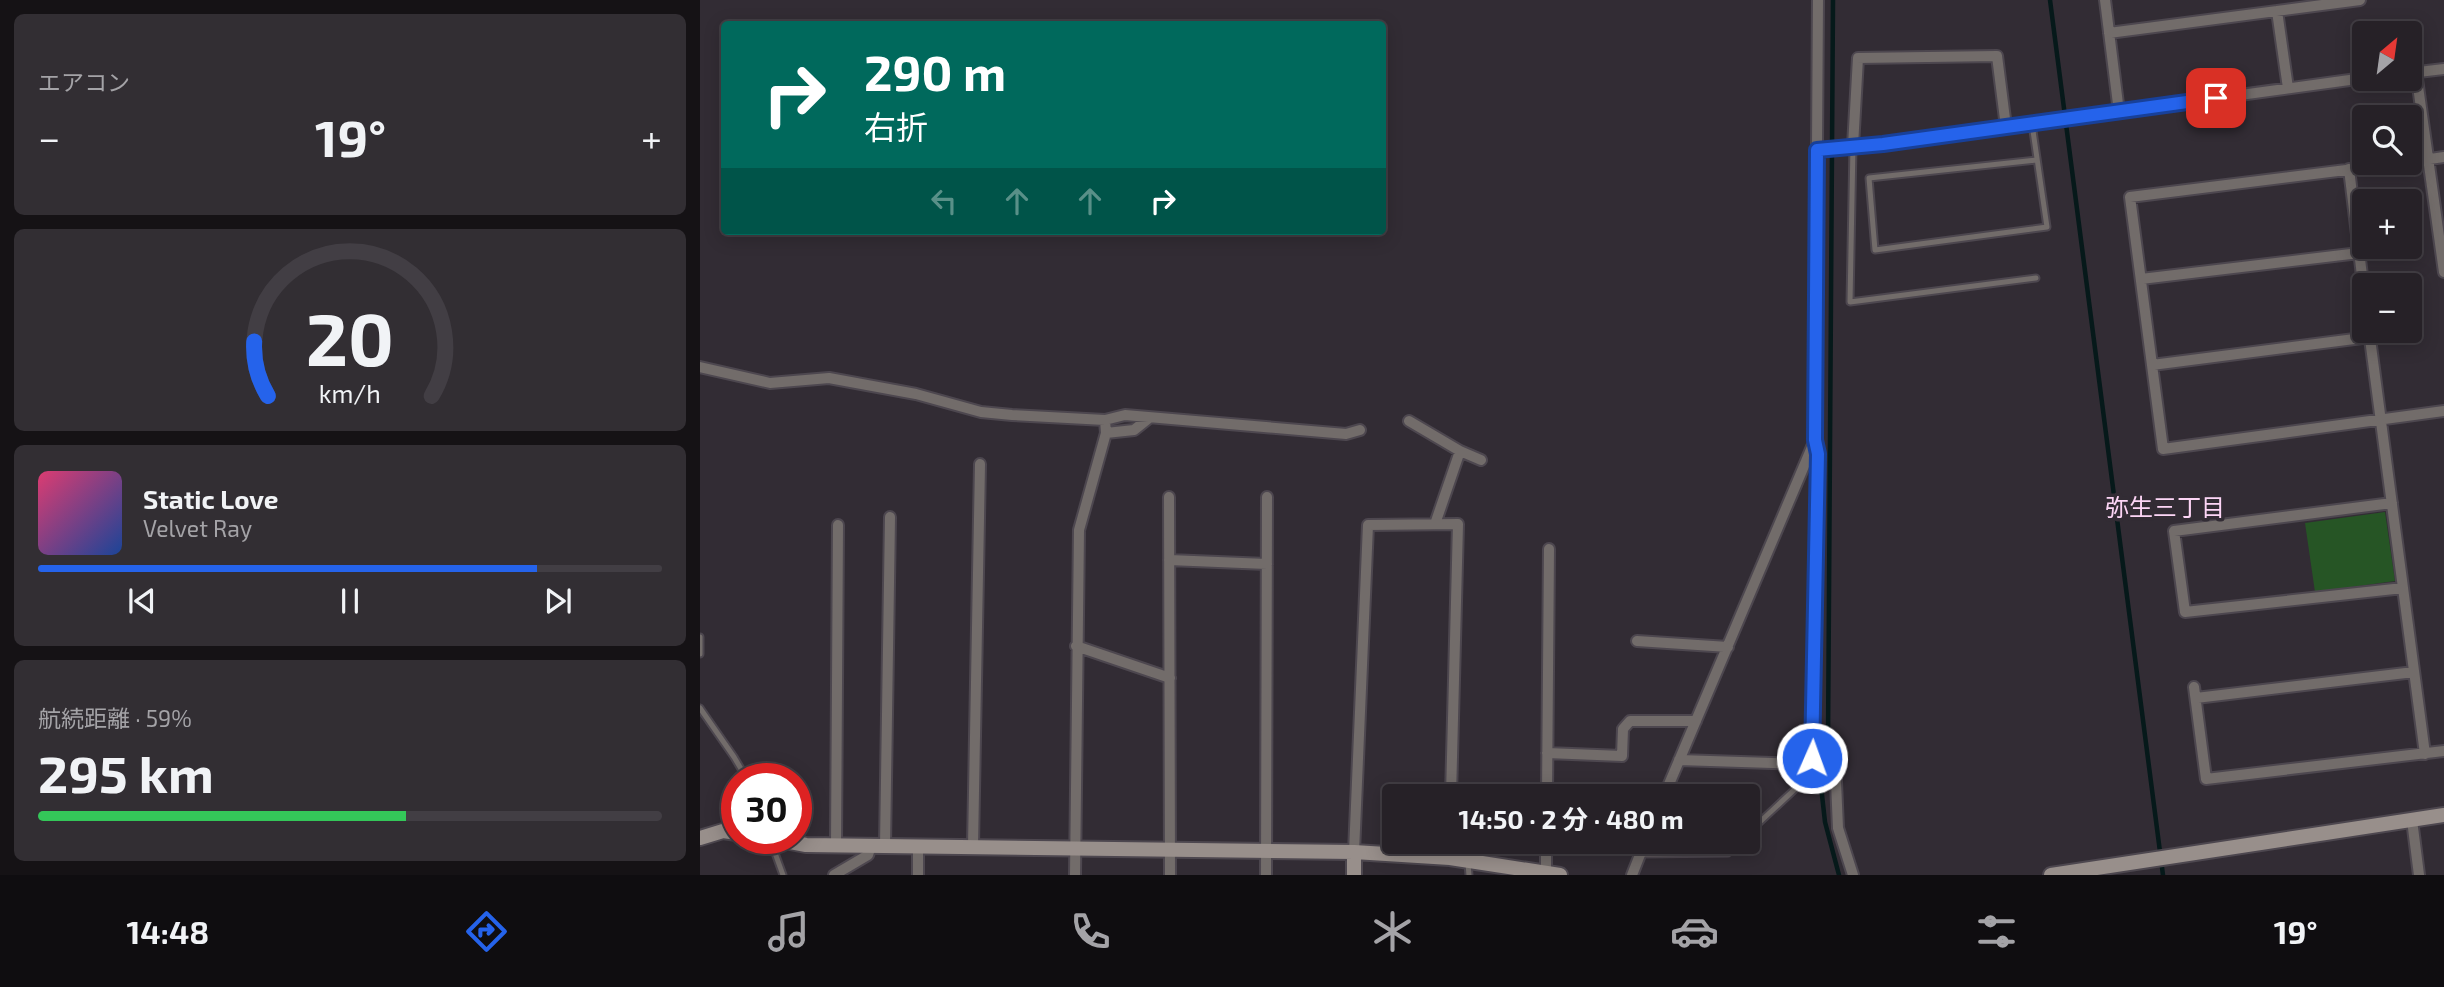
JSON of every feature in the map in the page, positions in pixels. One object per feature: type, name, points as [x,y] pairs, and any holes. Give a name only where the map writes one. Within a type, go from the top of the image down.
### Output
[{"type":"street","points":[[1679,760],[1807,764],[1812,758],[1818,454],[1815,440],[1818,0]]},
{"type":"street","points":[[2105,0],[2119,112]]},
{"type":"street","points":[[2109,33],[2360,0]]},
{"type":"street","points":[[2277,11],[2288,88]]},
{"type":"street","points":[[1853,146],[1858,58],[1997,56],[2006,127]]},
{"type":"street","points":[[2422,72],[2444,69]]},
{"type":"street","points":[[1817,150],[2032,124],[2352,80]]},
{"type":"street","points":[[2416,91],[2444,272]]},
{"type":"street","points":[[2422,160],[2444,157]]},
{"type":"street","points":[[2348,169],[2352,200]]},
{"type":"street","points":[[2352,169],[2130,197],[2163,449],[2444,411]]},
{"type":"street","points":[[2141,279],[2352,254]]},
{"type":"street","points":[[2152,365],[2352,337]]},
{"type":"street","points":[[2371,343],[2425,754]]},
{"type":"street","points":[[700,367],[770,383],[829,378],[916,394],[981,412],[1105,420],[1125,415],[1346,434],[1360,430]]},
{"type":"street","points":[[1106,433],[1134,430],[1149,418]]},
{"type":"street","points":[[1075,875],[1079,530],[1106,433],[1105,420]]},
{"type":"street","points":[[1409,421],[1481,460]]},
{"type":"street","points":[[1669,784],[1815,440]]},
{"type":"street","points":[[1434,524],[1460,451]]},
{"type":"street","points":[[973,846],[980,464]]},
{"type":"street","points":[[1169,497],[1170,875]]},
{"type":"street","points":[[1266,875],[1267,497]]},
{"type":"street","points":[[2392,503],[2174,531],[2185,612],[2403,588]]},
{"type":"street","points":[[834,875],[878,846],[890,517]]},
{"type":"street","points":[[1354,875],[1368,525],[1458,524],[1451,784]]},
{"type":"street","points":[[836,846],[838,526]]},
{"type":"street","points":[[1547,784],[1549,549]]},
{"type":"street","points":[[1169,560],[1267,564]]},
{"type":"street","points":[[1637,641],[1728,647]]},
{"type":"street","points":[[1076,646],[1170,678]]},
{"type":"street","points":[[2414,672],[2195,693],[2206,779],[2444,751]]},
{"type":"street","points":[[1547,753],[1622,756],[1623,729],[1630,721],[1696,721]]},
{"type":"street","points":[[1812,758],[1835,759],[1838,828],[1853,875]]},
{"type":"street","points":[[2051,875],[2444,815]]},
{"type":"street","points":[[2412,820],[2419,875]]},
{"type":"street","points":[[700,838],[721,832]]},
{"type":"street","points":[[812,845],[1354,852],[1450,858],[1469,868],[1553,874],[1549,854]]},
{"type":"street","points":[[918,847],[918,875]]},
{"type":"street","points":[[1632,875],[1640,854]]},
{"type":"lane","points":[[2032,124],[2047,227],[1875,250],[1869,178],[2037,160]]},
{"type":"lane","points":[[1853,146],[1850,302],[2036,278]]},
{"type":"lane","points":[[700,637],[700,654]]},
{"type":"lane","points":[[700,708],[738,763]]},
{"type":"lane","points":[[1760,823],[1809,776],[1812,758]]},
{"type":"lane","points":[[776,854],[783,875]]},
{"type":"green space","points":[[2385,512],[2395,581],[2315,592],[2305,523]]},
{"type":"waterway","points":[[1833,0],[1828,742],[1821,786],[1825,822],[1839,875]]},
{"type":"waterway","points":[[2050,0],[2163,875]]},
{"type":"district","name":"弥生三丁目","points":[[2165,506]]},
{"type":"route","points":[[1812,758],[1818,454],[1815,440],[1817,150],[1883,144],[2216,98]]}]
